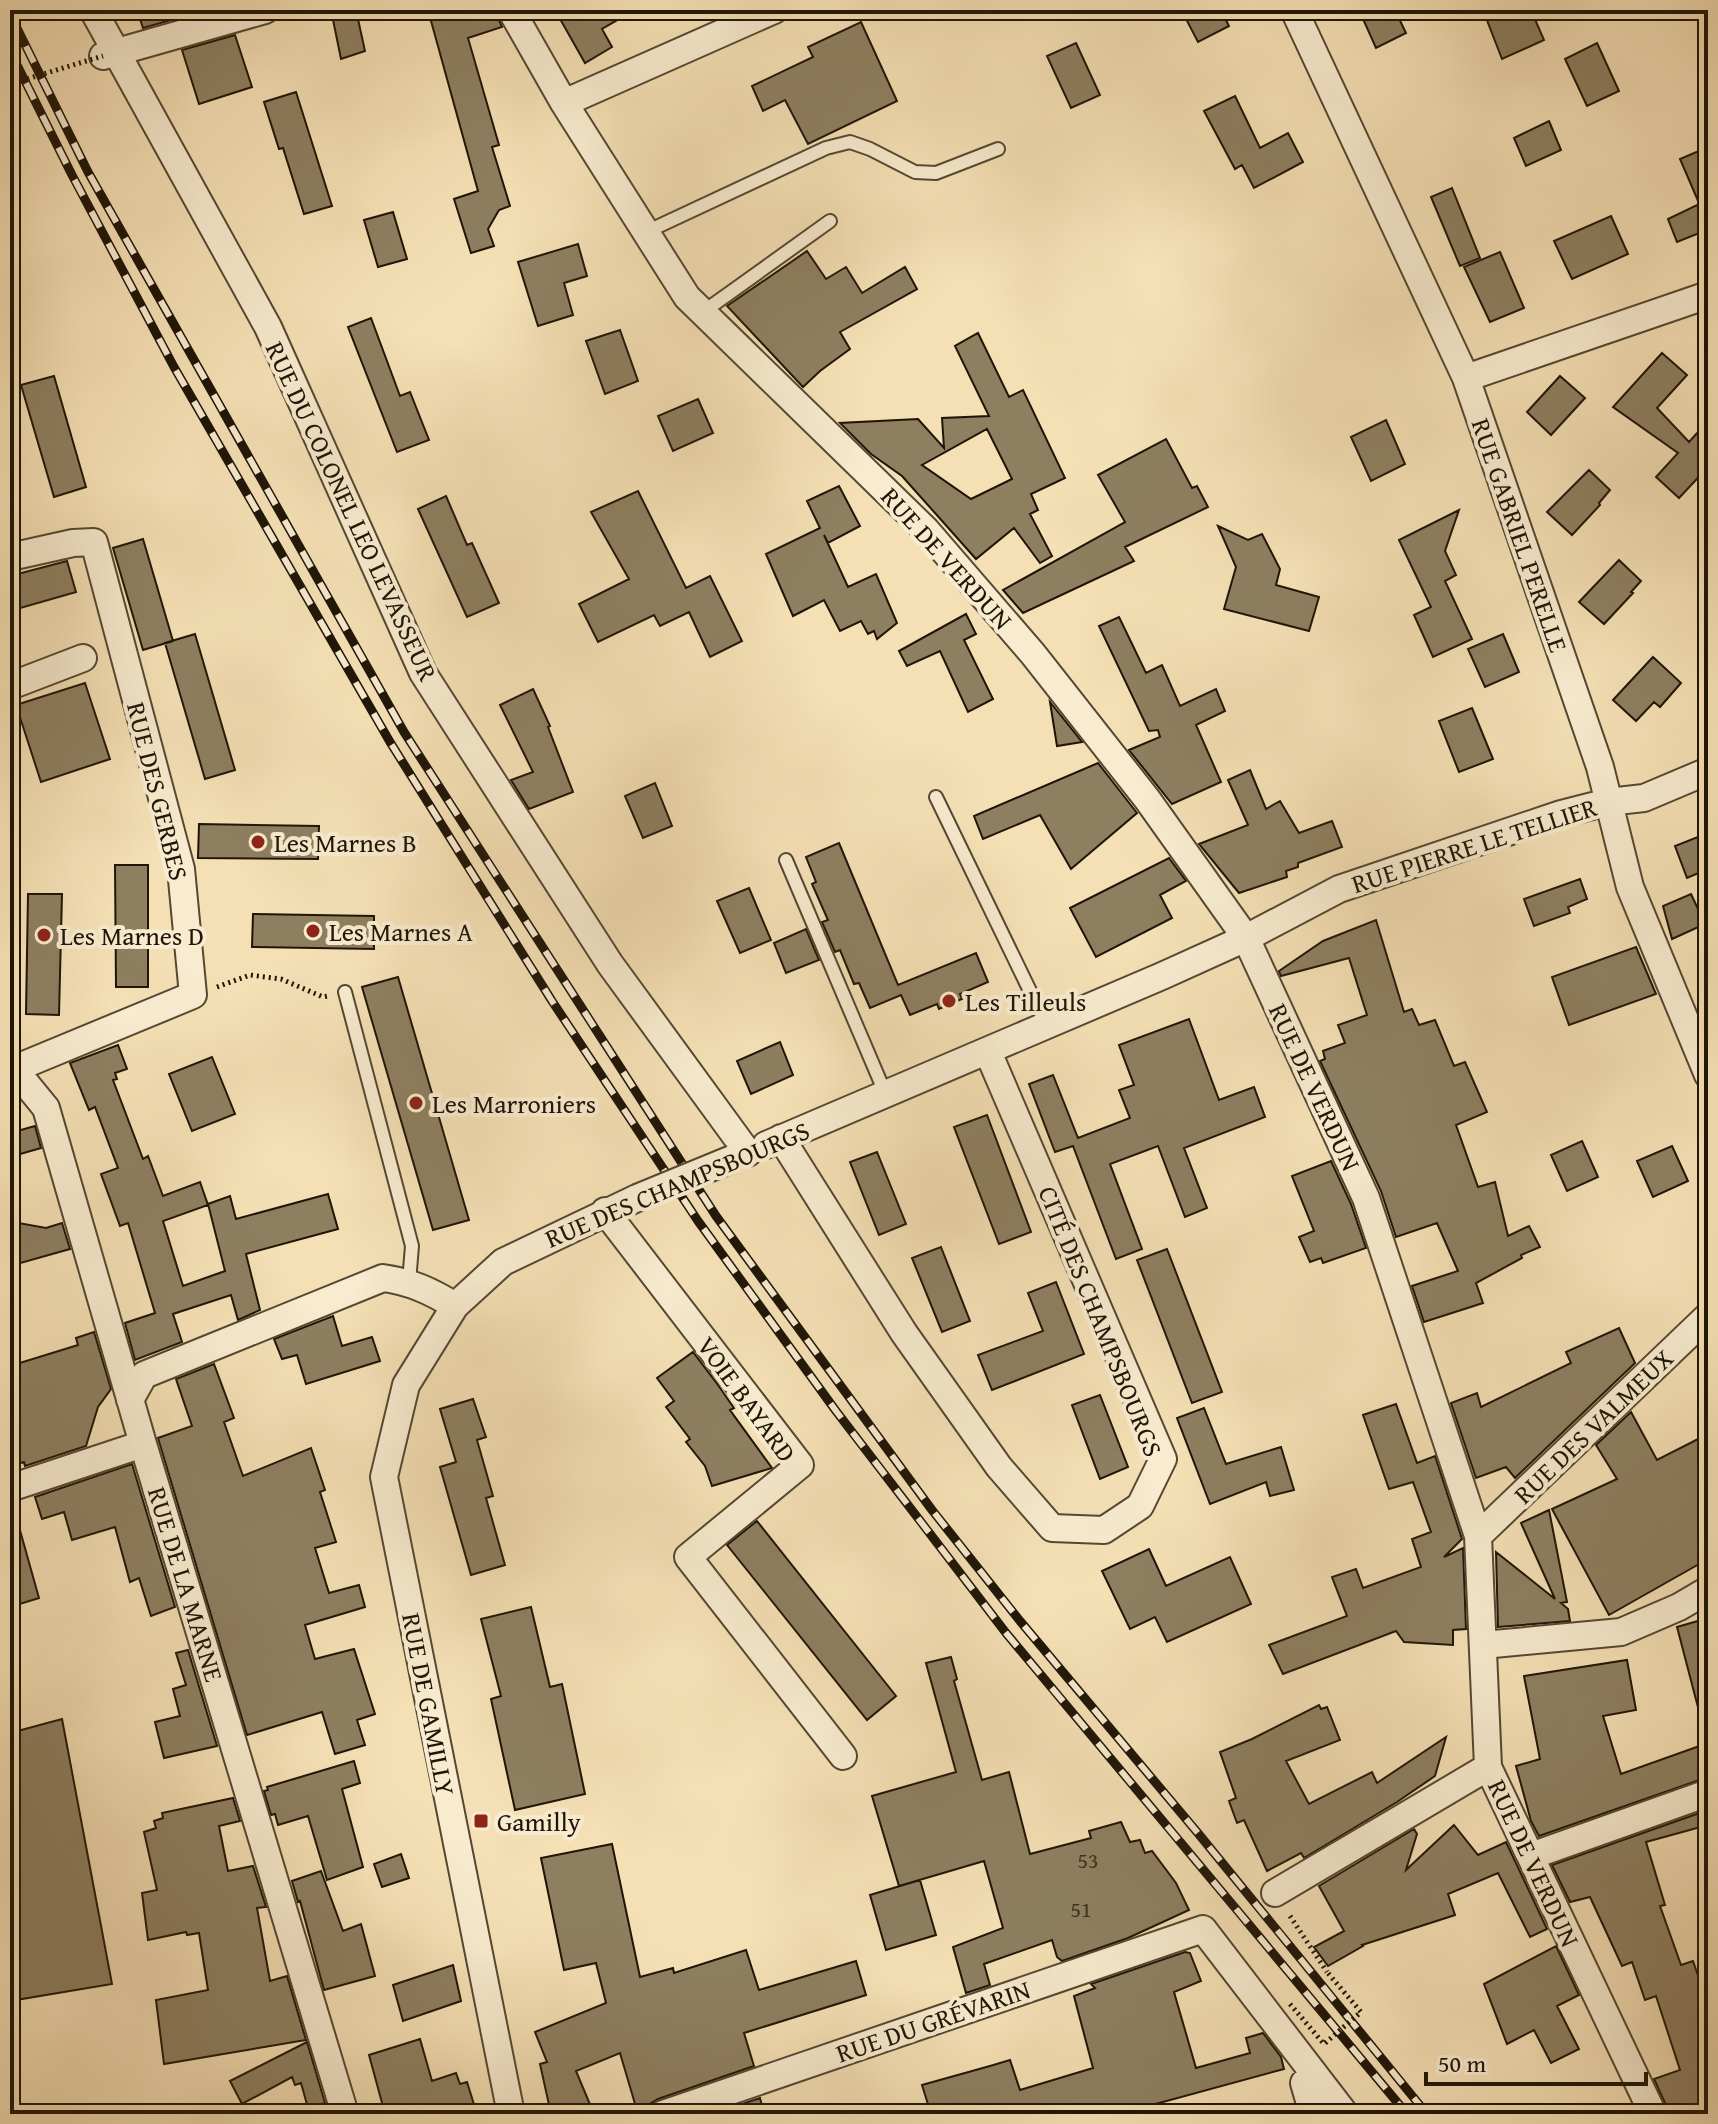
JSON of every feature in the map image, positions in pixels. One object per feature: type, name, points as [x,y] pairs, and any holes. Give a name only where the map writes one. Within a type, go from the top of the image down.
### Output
[{"type":"street","name":"RUE DU COLONEL LEO LEVASSEUR","points":[[93,10],[111,54],[268,327],[423,673],[610,964],[740,1156]]},
{"type":"street","points":[[111,54],[265,10]]},
{"type":"street","name":"RUE DE VERDUN","points":[[511,10],[564,103],[687,297],[946,553],[1033,654],[1147,799],[1246,938],[1366,1198],[1478,1536],[1488,1767],[1653,2114]]},
{"type":"street","points":[[564,103],[774,10]]},
{"type":"street","name":"RUE GABRIEL PERELLE","points":[[1294,10],[1466,378],[1600,767],[1630,887],[1708,1075]]},
{"type":"street","points":[[1466,378],[1708,295]]},
{"type":"street","name":"RUE DES GERBES","points":[[10,557],[73,543],[94,542],[181,869],[193,995]]},
{"type":"street","points":[[10,686],[83,658]]},
{"type":"street","name":"RUE PIERRE LE TELLIER","points":[[1246,938],[1339,889],[1561,814],[1608,802],[1644,798],[1708,771]]},
{"type":"street","name":"RUE DES CHAMPSBOURGS","points":[[455,1306],[503,1262],[605,1211],[988,1052],[1246,938]]},
{"type":"street","points":[[12,1066],[193,995]]},
{"type":"street","name":"CITÉ DES CHAMPSBOURGS","points":[[781,1138],[904,1333],[999,1467],[1052,1528],[1104,1530],[1140,1506],[1163,1459],[988,1052]]},
{"type":"street","name":"RUE DE LA MARNE","points":[[12,1066],[46,1108],[143,1444],[345,2114]]},
{"type":"street","name":"VOIE BAYARD","points":[[605,1211],[800,1465],[688,1557],[843,1756]]},
{"type":"street","points":[[130,1400],[144,1375],[383,1278],[409,1282],[432,1291],[455,1306]]},
{"type":"street","name":"RUE DE GAMILLY","points":[[455,1306],[406,1385],[384,1477],[511,2114]]},
{"type":"street","name":"RUE DES VALMEUX","points":[[1478,1536],[1705,1324]]},
{"type":"street","points":[[10,1488],[143,1444]]},
{"type":"street","points":[[1483,1645],[1621,1632],[1679,1607],[1708,1590]]},
{"type":"street","points":[[1275,1893],[1488,1767]]},
{"type":"street","points":[[1531,1856],[1708,1793]]},
{"type":"street","name":"RUE DU GRÉVARIN","points":[[676,2112],[1203,1929],[1305,2083]]},
{"type":"street","points":[[1305,2083],[1313,2114]]},
{"type":"street","points":[[1305,2083],[1345,2114]]},
{"type":"lane","points":[[646,232],[826,148],[850,142],[915,172],[936,173],[998,149]]},
{"type":"lane","points":[[703,312],[830,221]]},
{"type":"lane","points":[[936,797],[1047,1026]]},
{"type":"lane","points":[[786,860],[886,1095]]},
{"type":"lane","points":[[345,992],[412,1246],[409,1282]]},
{"type":"path","points":[[10,84],[111,54]]},
{"type":"path","points":[[193,995],[250,975],[281,979],[323,997],[345,992]]},
{"type":"path","points":[[1275,1893],[1327,1972],[1361,2012],[1324,2044],[1290,2004]]},
{"type":"building","points":[[137,10],[206,10],[143,28]]},
{"type":"building","points":[[331,10],[356,10],[365,51],[341,59]]},
{"type":"building","points":[[428,10],[495,10],[502,27],[468,38],[499,145],[492,147],[510,206],[499,210],[488,229],[494,246],[471,253],[454,199],[478,191]]},
{"type":"building","points":[[555,10],[635,10],[602,29],[612,47],[585,63]]},
{"type":"building","points":[[1198,10],[1221,10],[1229,26],[1198,42],[1185,17]]},
{"type":"building","points":[[1359,10],[1395,10],[1406,33],[1376,48]]},
{"type":"building","points":[[1483,10],[1531,10],[1544,40],[1502,59]]},
{"type":"building","points":[[861,22],[897,101],[808,144],[785,100],[763,111],[752,86],[813,57],[808,47]]},
{"type":"building","points":[[235,35],[252,87],[199,104],[182,50]]},
{"type":"building","points":[[1076,43],[1100,95],[1071,108],[1047,56]]},
{"type":"building","points":[[1597,43],[1619,91],[1587,106],[1565,59]]},
{"type":"building","points":[[296,92],[332,206],[304,214],[283,148],[279,149],[264,102]]},
{"type":"building","points":[[1235,96],[1260,148],[1288,133],[1303,162],[1254,188],[1242,165],[1235,169],[1204,111]]},
{"type":"building","points":[[1549,121],[1561,150],[1526,166],[1514,138]]},
{"type":"building","points":[[1708,147],[1708,224],[1680,159]]},
{"type":"building","points":[[1452,188],[1480,258],[1460,266],[1431,197]]},
{"type":"building","points":[[1697,205],[1707,230],[1677,242],[1668,219]]},
{"type":"building","points":[[393,212],[407,259],[378,267],[364,220]]},
{"type":"building","points":[[1611,216],[1628,254],[1572,279],[1554,241]]},
{"type":"building","points":[[578,244],[587,276],[564,283],[573,315],[538,326],[518,262]]},
{"type":"building","points":[[807,251],[826,279],[846,267],[862,293],[905,267],[917,289],[840,332],[850,349],[803,387],[727,306]]},
{"type":"building","points":[[1500,252],[1524,308],[1490,322],[1464,267]]},
{"type":"building","points":[[371,318],[400,396],[410,392],[429,440],[397,452],[348,327]]},
{"type":"building","points":[[620,330],[638,381],[605,394],[586,341]]},
{"type":"building","points":[[978,333],[1009,397],[1023,390],[1065,478],[1031,494],[1038,510],[1030,514],[1052,556],[1040,563],[1014,528],[976,559],[902,476],[871,454],[840,423],[918,419],[944,448],[942,418],[989,416],[955,346]],"holes":[[[987,429],[1012,479],[971,499],[922,465]]]},
{"type":"building","points":[[1662,353],[1687,375],[1657,408],[1689,442],[1708,421],[1708,467],[1679,498],[1656,477],[1678,453],[1613,407]]},
{"type":"building","points":[[54,376],[86,487],[54,497],[21,385]]},
{"type":"building","points":[[1560,376],[1585,398],[1551,435],[1527,412]]},
{"type":"building","points":[[698,399],[713,433],[673,451],[658,416]]},
{"type":"building","points":[[1386,420],[1405,464],[1371,481],[1351,437]]},
{"type":"building","points":[[1166,439],[1192,488],[1197,486],[1208,507],[1125,547],[1134,561],[1023,613],[1003,590],[1125,522],[1098,475]]},
{"type":"building","points":[[1589,470],[1610,490],[1572,535],[1547,512]]},
{"type":"building","points":[[839,486],[860,526],[828,543],[824,535],[848,587],[876,574],[897,623],[877,639],[874,631],[868,634],[861,621],[840,631],[824,600],[793,616],[766,554],[820,528],[807,501]]},
{"type":"building","points":[[638,491],[686,588],[710,576],[742,641],[710,657],[689,612],[660,626],[654,615],[598,642],[579,604],[629,579],[591,512]]},
{"type":"building","points":[[446,496],[467,545],[472,543],[499,603],[467,617],[418,509]]},
{"type":"building","points":[[1459,510],[1445,551],[1456,575],[1445,581],[1472,639],[1433,657],[1414,615],[1431,607],[1399,540]]},
{"type":"building","points":[[1218,526],[1248,540],[1262,534],[1280,569],[1276,585],[1319,597],[1309,631],[1224,609],[1236,567]]},
{"type":"building","points":[[143,539],[173,641],[143,650],[113,548]]},
{"type":"building","points":[[1619,560],[1641,581],[1604,624],[1579,602]]},
{"type":"building","points":[[67,561],[76,592],[10,611],[10,576]]},
{"type":"building","points":[[966,614],[976,634],[964,640],[993,699],[968,712],[940,651],[907,666],[899,651]]},
{"type":"building","points":[[1119,617],[1146,673],[1162,665],[1180,706],[1216,689],[1225,711],[1196,725],[1221,782],[1172,804],[1129,750],[1160,737],[1158,730],[1149,731],[1099,626]]},
{"type":"building","points":[[195,634],[235,770],[205,779],[165,643]]},
{"type":"building","points":[[1503,634],[1519,672],[1485,687],[1468,649]]},
{"type":"building","points":[[1653,657],[1681,683],[1660,707],[1654,702],[1636,721],[1613,700]]},
{"type":"building","points":[[85,683],[110,759],[41,782],[16,705]]},
{"type":"building","points":[[533,689],[550,726],[573,792],[529,809],[511,780],[533,772],[500,705]]},
{"type":"building","points":[[1050,702],[1082,742],[1057,746]]},
{"type":"building","points":[[1472,708],[1493,759],[1459,772],[1439,721]]},
{"type":"building","points":[[1098,763],[1137,813],[1071,869],[1040,815],[983,839],[974,816]]},
{"type":"building","points":[[1250,770],[1266,809],[1280,801],[1299,833],[1332,821],[1342,847],[1298,863],[1298,867],[1286,871],[1287,877],[1239,893],[1199,844],[1248,825],[1228,780]]},
{"type":"building","points":[[655,783],[672,826],[643,838],[625,796]]},
{"type":"building","name":"Les Marnes B","points":[[199,824],[319,826],[318,859],[198,858]]},
{"type":"building","points":[[1708,833],[1708,869],[1687,878],[1675,846]]},
{"type":"building","points":[[839,843],[898,985],[976,953],[988,982],[960,994],[962,999],[939,1009],[937,1004],[910,1015],[901,995],[870,1008],[859,983],[854,984],[840,950],[835,952],[822,922],[828,920],[812,884],[816,882],[806,857]]},
{"type":"building","points":[[1169,858],[1186,881],[1160,895],[1172,918],[1096,957],[1070,908]]},
{"type":"building","points":[[115,865],[148,865],[148,987],[116,987]]},
{"type":"building","points":[[1580,879],[1587,899],[1568,907],[1570,913],[1534,926],[1524,899]]},
{"type":"building","points":[[749,888],[771,940],[740,953],[717,901]]},
{"type":"building","name":"Les Marnes D","points":[[28,894],[62,894],[59,1015],[26,1014]]},
{"type":"building","points":[[1691,894],[1705,924],[1672,939],[1663,906]]},
{"type":"building","name":"Les Marnes A","points":[[253,914],[374,916],[374,949],[252,947]]},
{"type":"building","points":[[1376,920],[1404,1012],[1412,1009],[1419,1025],[1435,1020],[1454,1066],[1465,1062],[1487,1112],[1456,1125],[1478,1187],[1495,1182],[1508,1236],[1529,1226],[1540,1247],[1476,1283],[1483,1303],[1424,1322],[1412,1286],[1458,1271],[1437,1223],[1396,1237],[1381,1191],[1320,1061],[1325,1059],[1323,1051],[1345,1043],[1338,1025],[1367,1015],[1349,958],[1281,976],[1279,971],[1323,941]]},
{"type":"building","points":[[806,929],[819,960],[786,973],[774,943]]},
{"type":"building","points":[[1636,947],[1656,994],[1569,1025],[1552,977]]},
{"type":"building","name":"Les Marroniers","points":[[398,977],[469,1220],[433,1230],[362,987]]},
{"type":"building","points":[[1189,1019],[1219,1100],[1254,1087],[1265,1117],[1184,1148],[1207,1208],[1185,1217],[1158,1146],[1110,1164],[1142,1249],[1116,1259],[1073,1146],[1055,1152],[1029,1084],[1053,1075],[1078,1138],[1130,1118],[1119,1090],[1134,1085],[1119,1045]]},
{"type":"building","points":[[780,1042],[793,1075],[751,1094],[737,1061]]},
{"type":"building","points":[[118,1045],[127,1069],[115,1073],[117,1079],[113,1080],[143,1159],[148,1156],[163,1196],[200,1182],[208,1205],[163,1221],[183,1286],[225,1271],[208,1204],[230,1196],[236,1219],[328,1194],[338,1229],[246,1254],[260,1310],[238,1320],[231,1295],[173,1314],[182,1342],[135,1360],[125,1323],[155,1313],[128,1223],[120,1226],[101,1174],[118,1168],[95,1107],[89,1110],[70,1063]]},
{"type":"building","points":[[212,1057],[235,1114],[192,1131],[169,1074]]},
{"type":"building","points":[[987,1115],[1031,1232],[999,1244],[954,1127]]},
{"type":"building","points":[[35,1126],[41,1148],[10,1157],[10,1133]]},
{"type":"building","points":[[1582,1141],[1598,1177],[1567,1191],[1551,1155]]},
{"type":"building","points":[[1672,1146],[1688,1181],[1653,1197],[1637,1161]]},
{"type":"building","points":[[877,1152],[906,1224],[879,1235],[850,1162]]},
{"type":"building","points":[[1331,1161],[1351,1204],[1366,1248],[1323,1263],[1321,1258],[1310,1262],[1299,1237],[1314,1231],[1292,1176]]},
{"type":"building","points":[[13,1222],[46,1228],[62,1223],[70,1249],[10,1266]]},
{"type":"building","points":[[941,1247],[970,1321],[942,1332],[912,1258]]},
{"type":"building","points":[[1167,1249],[1222,1392],[1192,1403],[1137,1260]]},
{"type":"building","points":[[1056,1282],[1084,1354],[992,1390],[978,1355],[1043,1331],[1028,1293]]},
{"type":"building","points":[[333,1316],[342,1346],[372,1337],[380,1361],[306,1384],[297,1355],[282,1359],[274,1339]]},
{"type":"building","points":[[1619,1328],[1635,1363],[1515,1478],[1506,1467],[1476,1478],[1451,1403],[1477,1393],[1481,1407],[1571,1363],[1566,1352]]},
{"type":"building","points":[[94,1332],[111,1389],[98,1407],[86,1446],[25,1466],[24,1462],[10,1466],[10,1366],[78,1345],[76,1338]]},
{"type":"building","points":[[693,1352],[772,1468],[712,1486],[705,1466],[686,1442],[690,1439],[666,1407],[674,1401],[657,1378]]},
{"type":"building","points":[[214,1364],[234,1418],[224,1422],[243,1476],[311,1448],[325,1490],[320,1492],[336,1542],[315,1548],[329,1593],[359,1585],[365,1607],[305,1625],[315,1659],[354,1649],[375,1714],[357,1720],[365,1745],[335,1754],[322,1712],[247,1735],[158,1438],[192,1426],[176,1379]]},
{"type":"building","points":[[1100,1395],[1128,1467],[1100,1479],[1072,1405]]},
{"type":"building","points":[[473,1399],[486,1437],[477,1440],[493,1496],[486,1498],[505,1565],[471,1575],[440,1467],[456,1462],[440,1409]]},
{"type":"building","points":[[1396,1404],[1417,1463],[1435,1456],[1462,1539],[1444,1557],[1463,1548],[1466,1629],[1453,1630],[1453,1645],[1404,1642],[1396,1631],[1283,1674],[1269,1645],[1347,1616],[1332,1577],[1356,1569],[1363,1588],[1421,1567],[1412,1539],[1431,1532],[1413,1482],[1389,1489],[1363,1415]]},
{"type":"building","points":[[1204,1408],[1226,1464],[1281,1447],[1294,1490],[1270,1496],[1266,1482],[1210,1504],[1177,1418]]},
{"type":"building","points":[[1631,1412],[1657,1460],[1708,1434],[1708,1559],[1609,1615],[1552,1509],[1617,1479],[1596,1445]]},
{"type":"building","points":[[132,1464],[175,1607],[151,1616],[139,1578],[130,1582],[115,1527],[72,1540],[64,1512],[42,1519],[35,1497]]},
{"type":"building","points":[[1549,1510],[1567,1602],[1561,1603],[1568,1609],[1570,1621],[1498,1627],[1496,1552],[1555,1599],[1521,1523]]},
{"type":"building","points":[[16,1516],[39,1598],[10,1607],[10,1517]]},
{"type":"building","points":[[757,1521],[896,1696],[867,1720],[727,1545]]},
{"type":"building","points":[[1149,1549],[1166,1586],[1230,1557],[1251,1604],[1167,1642],[1155,1617],[1130,1629],[1102,1571]]},
{"type":"building","points":[[531,1607],[550,1687],[562,1684],[585,1794],[515,1810],[491,1699],[501,1696],[481,1619]]},
{"type":"building","points":[[1708,1618],[1708,1714],[1700,1715],[1677,1627]]},
{"type":"building","points":[[188,1650],[217,1746],[164,1758],[155,1722],[180,1716],[173,1689],[186,1685],[176,1653]]},
{"type":"building","points":[[951,1657],[957,1679],[954,1681],[982,1780],[1009,1772],[1030,1854],[1091,1838],[1089,1831],[1121,1822],[1130,1842],[1140,1840],[1145,1853],[1152,1851],[1176,1883],[1189,1910],[1128,1938],[1062,1961],[1057,1957],[1052,1940],[984,1964],[990,1985],[966,1993],[953,1947],[1003,1928],[984,1861],[899,1886],[872,1796],[956,1772],[926,1663]]},
{"type":"building","points":[[1627,1660],[1636,1710],[1603,1716],[1621,1774],[1708,1743],[1708,1777],[1539,1836],[1531,1821],[1516,1766],[1540,1759],[1524,1676]]},
{"type":"building","points":[[1319,1705],[1321,1709],[1327,1707],[1340,1740],[1286,1761],[1309,1804],[1372,1772],[1377,1783],[1446,1737],[1435,1776],[1304,1858],[1301,1853],[1267,1871],[1244,1820],[1237,1823],[1229,1801],[1236,1798],[1220,1752]]},
{"type":"building","points":[[62,1719],[112,1984],[10,2001],[10,1733]]},
{"type":"building","points":[[354,1761],[360,1783],[342,1789],[363,1867],[327,1880],[308,1816],[278,1825],[275,1814],[271,1815],[264,1791],[268,1790],[267,1787]]},
{"type":"building","points":[[233,1798],[240,1821],[219,1826],[228,1871],[253,1866],[266,1907],[257,1908],[270,1981],[287,1976],[306,2040],[164,2064],[156,2000],[208,1990],[199,1933],[187,1935],[186,1932],[148,1940],[142,1893],[157,1890],[144,1832],[156,1828],[154,1821],[163,1818],[162,1813]]},
{"type":"building","points":[[1708,1810],[1708,1825],[1646,1842],[1665,1905],[1660,1906],[1681,1965],[1693,1961],[1708,2005],[1708,2103],[1670,2114],[1654,2079],[1680,2070],[1656,1996],[1645,2000],[1632,1962],[1622,1966],[1590,1897],[1570,1902],[1552,1865]]},
{"type":"building","points":[[1454,1825],[1478,1855],[1506,1842],[1547,1929],[1530,1937],[1498,1873],[1448,1894],[1455,1915],[1362,1945],[1328,1966],[1314,1947],[1344,1931],[1319,1886],[1414,1829],[1417,1834],[1406,1870]]},
{"type":"building","points":[[612,1844],[640,1977],[673,1968],[674,1973],[746,1950],[759,1990],[856,1961],[866,1995],[744,2033],[754,2066],[658,2099],[650,2104],[647,2114],[638,2114],[620,2053],[576,2071],[594,2114],[551,2114],[540,2064],[547,2062],[535,2032],[606,2003],[596,1963],[564,1970],[541,1858]]},
{"type":"building","points":[[401,1854],[409,1878],[382,1887],[374,1864]]},
{"type":"building","points":[[321,1871],[343,1931],[361,1924],[375,1976],[324,1990],[292,1881]]},
{"type":"building","points":[[920,1880],[936,1935],[886,1950],[870,1895]]},
{"type":"building","points":[[1556,1946],[1579,1995],[1557,2006],[1579,2049],[1551,2063],[1534,2030],[1507,2044],[1484,1984]]},
{"type":"building","points":[[1185,1952],[1190,1953],[1201,1981],[1174,1992],[1196,2068],[1250,2053],[1246,2038],[1263,2033],[1281,2057],[1284,2069],[1119,2114],[931,2114],[922,2085],[1010,2060],[1020,2090],[1093,2068],[1074,1996],[1095,1988],[1091,1984]]},
{"type":"building","points":[[453,1965],[461,2001],[403,2021],[393,1985]]},
{"type":"building","points":[[420,2039],[432,2081],[456,2073],[460,2084],[467,2082],[477,2114],[385,2114],[369,2055]]},
{"type":"building","points":[[307,2042],[325,2103],[308,2108],[301,2083],[295,2085],[292,2077],[242,2104],[230,2081]]},
{"type":"building","points":[[760,2098],[764,2114],[712,2114]]},
{"type":"railway","points":[[10,14],[88,172],[404,732],[716,1216],[932,1510],[1427,2114]]},
{"type":"railway","points":[[10,51],[174,367],[390,742],[552,1001],[698,1221],[836,1411],[1006,1633],[1407,2114]]},
{"type":"place","name":"Les Marnes B","points":[[258,842]]},
{"type":"place","name":"Les Marnes A","points":[[313,931]]},
{"type":"place","name":"Les Marnes D","points":[[44,935]]},
{"type":"place","name":"Les Tilleuls","points":[[949,1001]]},
{"type":"place","name":"Les Marroniers","points":[[416,1103]]},
{"type":"place","name":"Gamilly","points":[[481,1821]]}]
